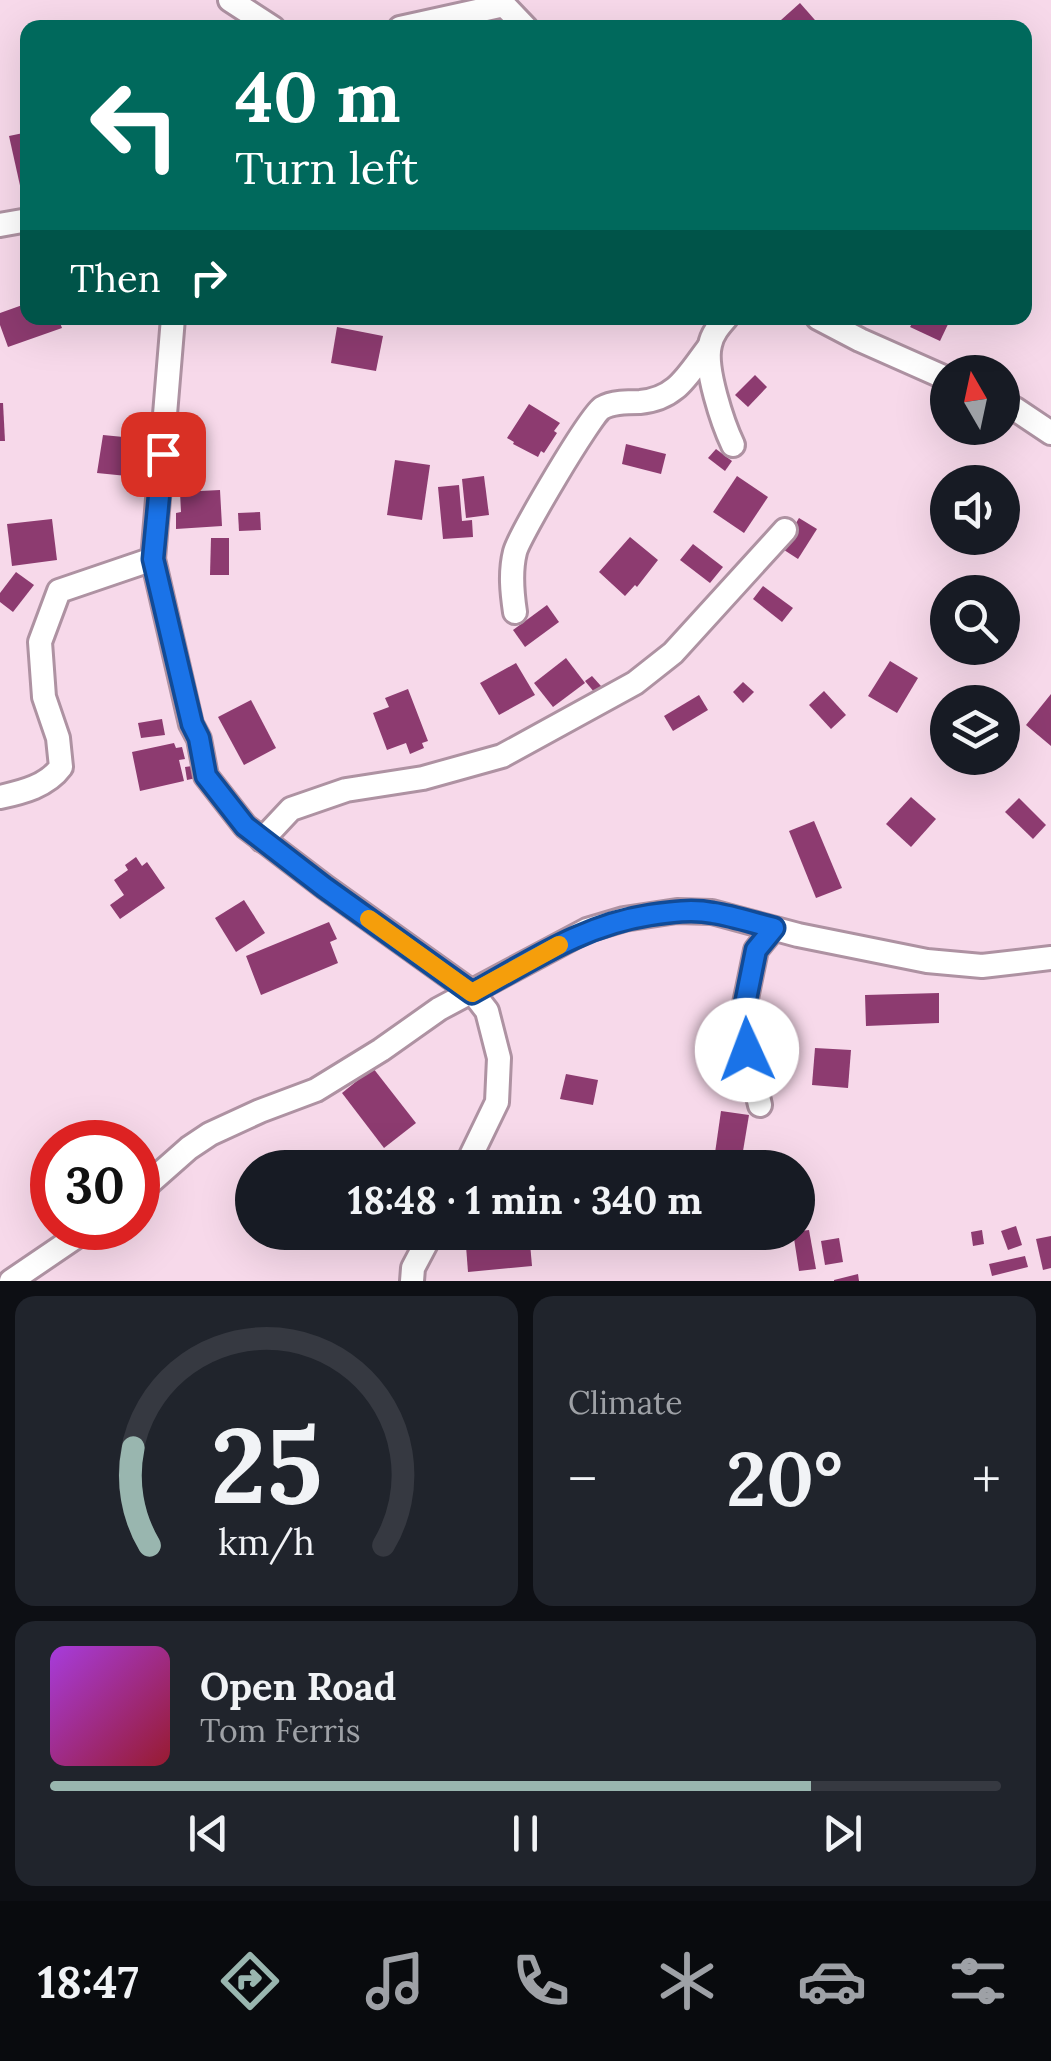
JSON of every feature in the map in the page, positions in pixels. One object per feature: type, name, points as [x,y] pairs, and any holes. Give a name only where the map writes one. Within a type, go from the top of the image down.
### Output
[{"type":"street","points":[[230,0],[261,20]]},
{"type":"street","points":[[427,20],[509,2]]},
{"type":"street","points":[[172,325],[153,559],[206,776],[245,826],[472,993],[487,1011],[500,1058],[496,1102],[473,1150]]},
{"type":"street","points":[[516,612],[511,588],[516,548],[582,434],[601,408],[652,400],[680,387],[709,348],[720,325]]},
{"type":"street","points":[[831,325],[930,371]]},
{"type":"street","points":[[709,348],[722,422],[733,445]]},
{"type":"street","points":[[1020,412],[1051,433]]},
{"type":"street","points":[[262,840],[291,809],[346,790],[423,778],[502,756],[635,683],[674,653],[785,530]]},
{"type":"street","points":[[0,797],[53,779],[61,767],[58,738],[44,696],[40,642],[59,591],[153,559]]},
{"type":"street","points":[[160,1174],[210,1134],[316,1090],[439,1009],[572,938],[624,919],[677,911],[712,912],[927,962],[982,966],[1051,958]]},
{"type":"street","points":[[760,1105],[741,1024],[756,950],[774,928]]},
{"type":"street","points":[[11,1281],[57,1250]]},
{"type":"street","points":[[412,1281],[413,1268],[422,1250]]},
{"type":"building","points":[[800,3],[815,20],[781,20]]},
{"type":"building","points":[[20,134],[20,186],[9,136]]},
{"type":"building","points":[[20,306],[20,325],[62,328],[8,347],[0,313]]},
{"type":"building","points":[[911,325],[948,325],[940,341]]},
{"type":"building","points":[[337,327],[383,336],[376,371],[331,363]]},
{"type":"building","points":[[755,375],[767,387],[748,407],[735,395]]},
{"type":"building","points":[[3,403],[5,441],[0,441]]},
{"type":"building","points":[[529,404],[560,423],[538,457],[507,438]]},
{"type":"building","points":[[103,435],[144,439],[137,477],[97,473]]},
{"type":"building","points":[[626,444],[666,454],[661,474],[622,464]]},
{"type":"building","points":[[716,449],[732,461],[725,471],[708,458]]},
{"type":"building","points":[[395,460],[430,465],[422,520],[387,515]]},
{"type":"building","points":[[484,476],[489,515],[466,518],[462,479]]},
{"type":"building","points":[[737,476],[768,497],[744,533],[713,512]]},
{"type":"building","points":[[459,485],[462,521],[472,520],[473,537],[443,539],[438,487]]},
{"type":"building","points":[[220,490],[222,526],[176,529],[176,513],[181,512],[180,492]]},
{"type":"building","points":[[260,512],[261,530],[239,531],[238,513]]},
{"type":"building","points":[[799,518],[817,529],[798,559],[781,548]]},
{"type":"building","points":[[52,519],[57,560],[12,566],[7,524]]},
{"type":"building","points":[[630,537],[658,560],[625,596],[599,572]]},
{"type":"building","points":[[211,538],[229,538],[229,575],[210,575]]},
{"type":"building","points":[[693,544],[723,567],[710,583],[680,560]]},
{"type":"building","points":[[16,572],[34,585],[13,612],[0,602],[0,593]]},
{"type":"building","points":[[763,586],[793,608],[782,622],[753,599]]},
{"type":"building","points":[[547,605],[559,622],[525,647],[513,630]]},
{"type":"building","points":[[566,658],[585,683],[553,707],[534,683]]},
{"type":"building","points":[[890,661],[918,678],[897,713],[868,696]]},
{"type":"building","points":[[516,663],[535,695],[499,715],[480,683]]},
{"type":"building","points":[[592,676],[601,686],[594,692],[585,681]]},
{"type":"building","points":[[743,682],[754,692],[743,703],[733,692]]},
{"type":"building","points":[[408,689],[428,741],[422,743],[424,748],[410,754],[406,743],[387,750],[373,713],[389,707],[385,698]]},
{"type":"building","points":[[824,691],[846,715],[831,729],[809,705]]},
{"type":"building","points":[[1051,694],[1051,746],[1026,725]]},
{"type":"building","points":[[699,695],[708,710],[673,731],[664,716]]},
{"type":"building","points":[[251,700],[276,748],[244,765],[218,717]]},
{"type":"building","points":[[162,719],[165,735],[141,738],[138,723]]},
{"type":"building","points":[[174,743],[176,748],[182,747],[185,759],[179,760],[184,781],[140,791],[132,752]]},
{"type":"building","points":[[199,765],[201,777],[187,780],[185,767]]},
{"type":"building","points":[[911,797],[936,819],[911,847],[886,824]]},
{"type":"building","points":[[1019,798],[1046,825],[1033,839],[1005,812]]},
{"type":"building","points":[[814,821],[842,888],[816,898],[789,831]]},
{"type":"building","points":[[136,857],[142,866],[147,862],[165,888],[120,919],[110,905],[124,895],[114,880],[128,870],[125,865]]},
{"type":"building","points":[[244,900],[265,933],[236,952],[215,918]]},
{"type":"building","points":[[329,922],[337,939],[330,942],[338,963],[261,995],[246,956]]},
{"type":"building","points":[[939,993],[939,1023],[866,1026],[865,995]]},
{"type":"building","points":[[815,1048],[851,1050],[848,1088],[812,1085]]},
{"type":"building","points":[[373,1068],[416,1123],[384,1148],[342,1093]]},
{"type":"building","points":[[566,1074],[598,1080],[593,1105],[560,1099]]},
{"type":"building","points":[[721,1111],[749,1115],[743,1150],[715,1150]]},
{"type":"building","points":[[1016,1226],[1022,1245],[1008,1250],[1001,1231]]},
{"type":"building","points":[[982,1230],[984,1244],[973,1246],[971,1232]]},
{"type":"building","points":[[1051,1236],[1051,1268],[1043,1270],[1036,1239]]},
{"type":"building","points":[[839,1238],[843,1262],[825,1265],[821,1241]]},
{"type":"building","points":[[466,1250],[531,1250],[532,1266],[468,1272]]},
{"type":"building","points":[[796,1250],[813,1250],[816,1269],[799,1271]]},
{"type":"building","points":[[1025,1256],[1028,1267],[992,1276],[989,1264]]},
{"type":"building","points":[[858,1274],[859,1281],[834,1281],[834,1280]]},
{"type":"slow traffic","points":[[369,919],[472,993],[559,945]]},
{"type":"route","points":[[163,454],[153,559],[206,776],[245,826],[472,993],[588,930],[624,919],[677,911],[712,912],[774,928],[756,950],[741,1024],[747,1050]]}]
